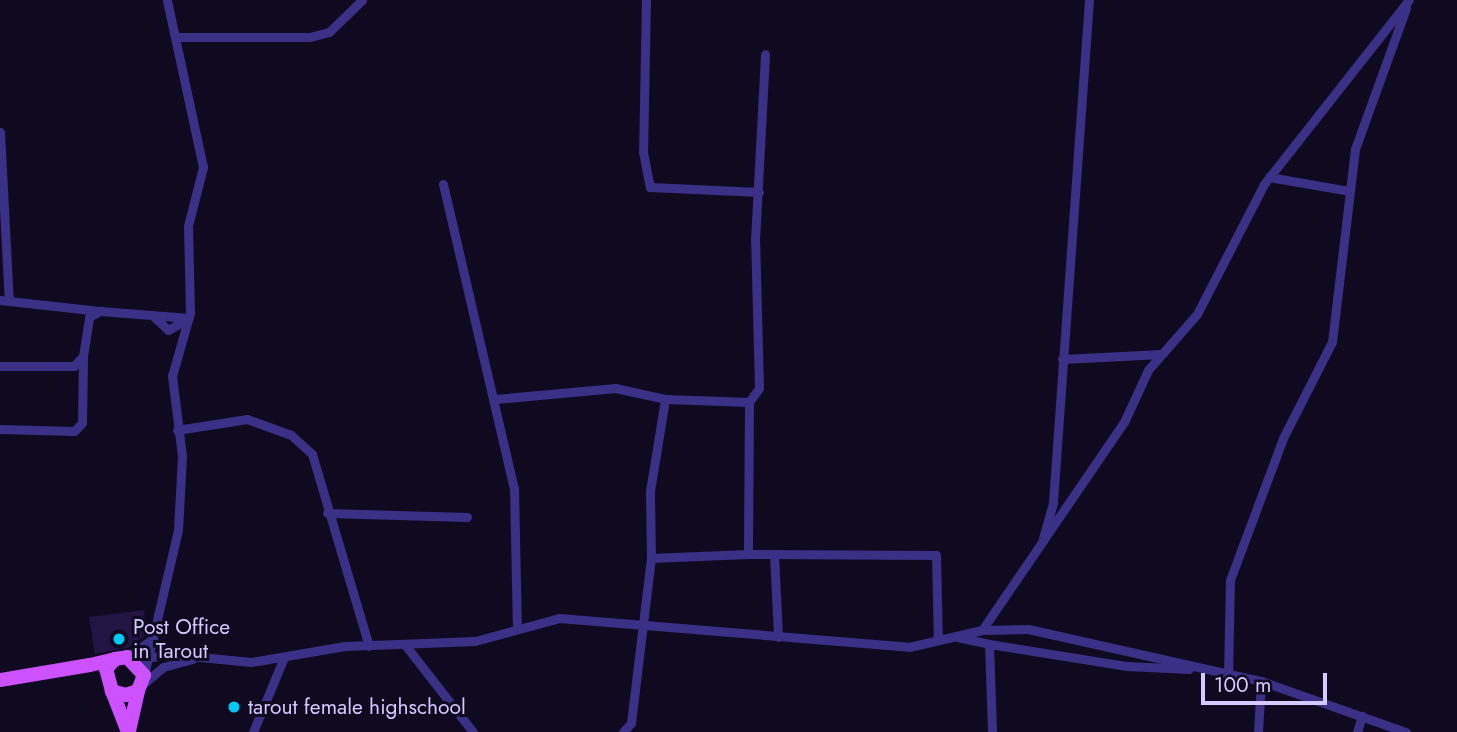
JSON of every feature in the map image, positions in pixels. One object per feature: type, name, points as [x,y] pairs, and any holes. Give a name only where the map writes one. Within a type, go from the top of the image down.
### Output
[{"type":"main road","points":[[0,680],[126,659]]},
{"type":"main road","points":[[126,659],[141,683],[129,732]]},
{"type":"main road","points":[[109,686],[126,659]]},
{"type":"main road","points":[[58,670],[109,686],[126,695],[141,683]]},
{"type":"main road","points":[[109,686],[129,732]]},
{"type":"street","points":[[141,683],[150,656],[178,530],[182,456],[172,376],[189,318],[188,226],[203,167],[167,0]]},
{"type":"street","points":[[177,37],[310,37],[329,32],[362,0]]},
{"type":"street","points":[[646,0],[643,152],[650,187],[759,192]]},
{"type":"street","points":[[1042,544],[1053,502],[1090,0]]},
{"type":"street","points":[[982,630],[1042,544],[1162,355],[1211,292],[1246,212],[1269,177],[1408,1]]},
{"type":"street","points":[[1228,675],[1230,580],[1283,438],[1332,342],[1349,191],[1365,111],[1408,1]]},
{"type":"street","points":[[748,554],[749,402],[759,388],[759,192],[765,54]]},
{"type":"street","points":[[0,132],[4,301],[189,318]]},
{"type":"street","points":[[1269,177],[1349,191]]},
{"type":"street","points":[[443,184],[473,332],[495,398],[499,437],[514,488],[517,629]]},
{"type":"street","points":[[0,429],[74,431],[82,423],[84,329],[100,311]]},
{"type":"street","points":[[1062,359],[1162,355]]},
{"type":"street","points":[[0,366],[58,368],[74,366],[83,356]]},
{"type":"street","points":[[495,398],[615,388],[665,399],[749,402]]},
{"type":"street","points":[[624,732],[631,723],[651,558],[650,491],[665,399]]},
{"type":"street","points":[[177,430],[247,419],[291,435],[312,454],[327,513],[369,646]]},
{"type":"street","points":[[327,513],[467,517]]},
{"type":"street","points":[[651,558],[748,554],[936,555],[938,640]]},
{"type":"street","points":[[774,554],[778,638]]},
{"type":"street","points":[[126,659],[170,654],[251,662],[369,646],[475,640],[559,618],[909,647],[982,630],[1028,629],[1261,681],[1406,732]]},
{"type":"street","points":[[953,636],[1160,670],[1194,668]]},
{"type":"street","points":[[154,637],[170,654]]},
{"type":"street","points":[[126,659],[154,637]]},
{"type":"street","points":[[989,644],[992,732]]},
{"type":"street","points":[[406,646],[472,732]]},
{"type":"street","points":[[141,683],[163,667],[198,657]]},
{"type":"street","points":[[253,732],[284,657]]},
{"type":"street","points":[[1258,732],[1261,681]]},
{"type":"street","points":[[1357,732],[1362,716]]},
{"type":"building","name":"Post Office in Tarout","points":[[144,610],[146,635],[128,648],[95,654],[89,617]]},
{"type":"place","name":"Post Office in Tarout","points":[[119,639]]},
{"type":"place","name":"tarout female highschool","points":[[234,707]]}]
